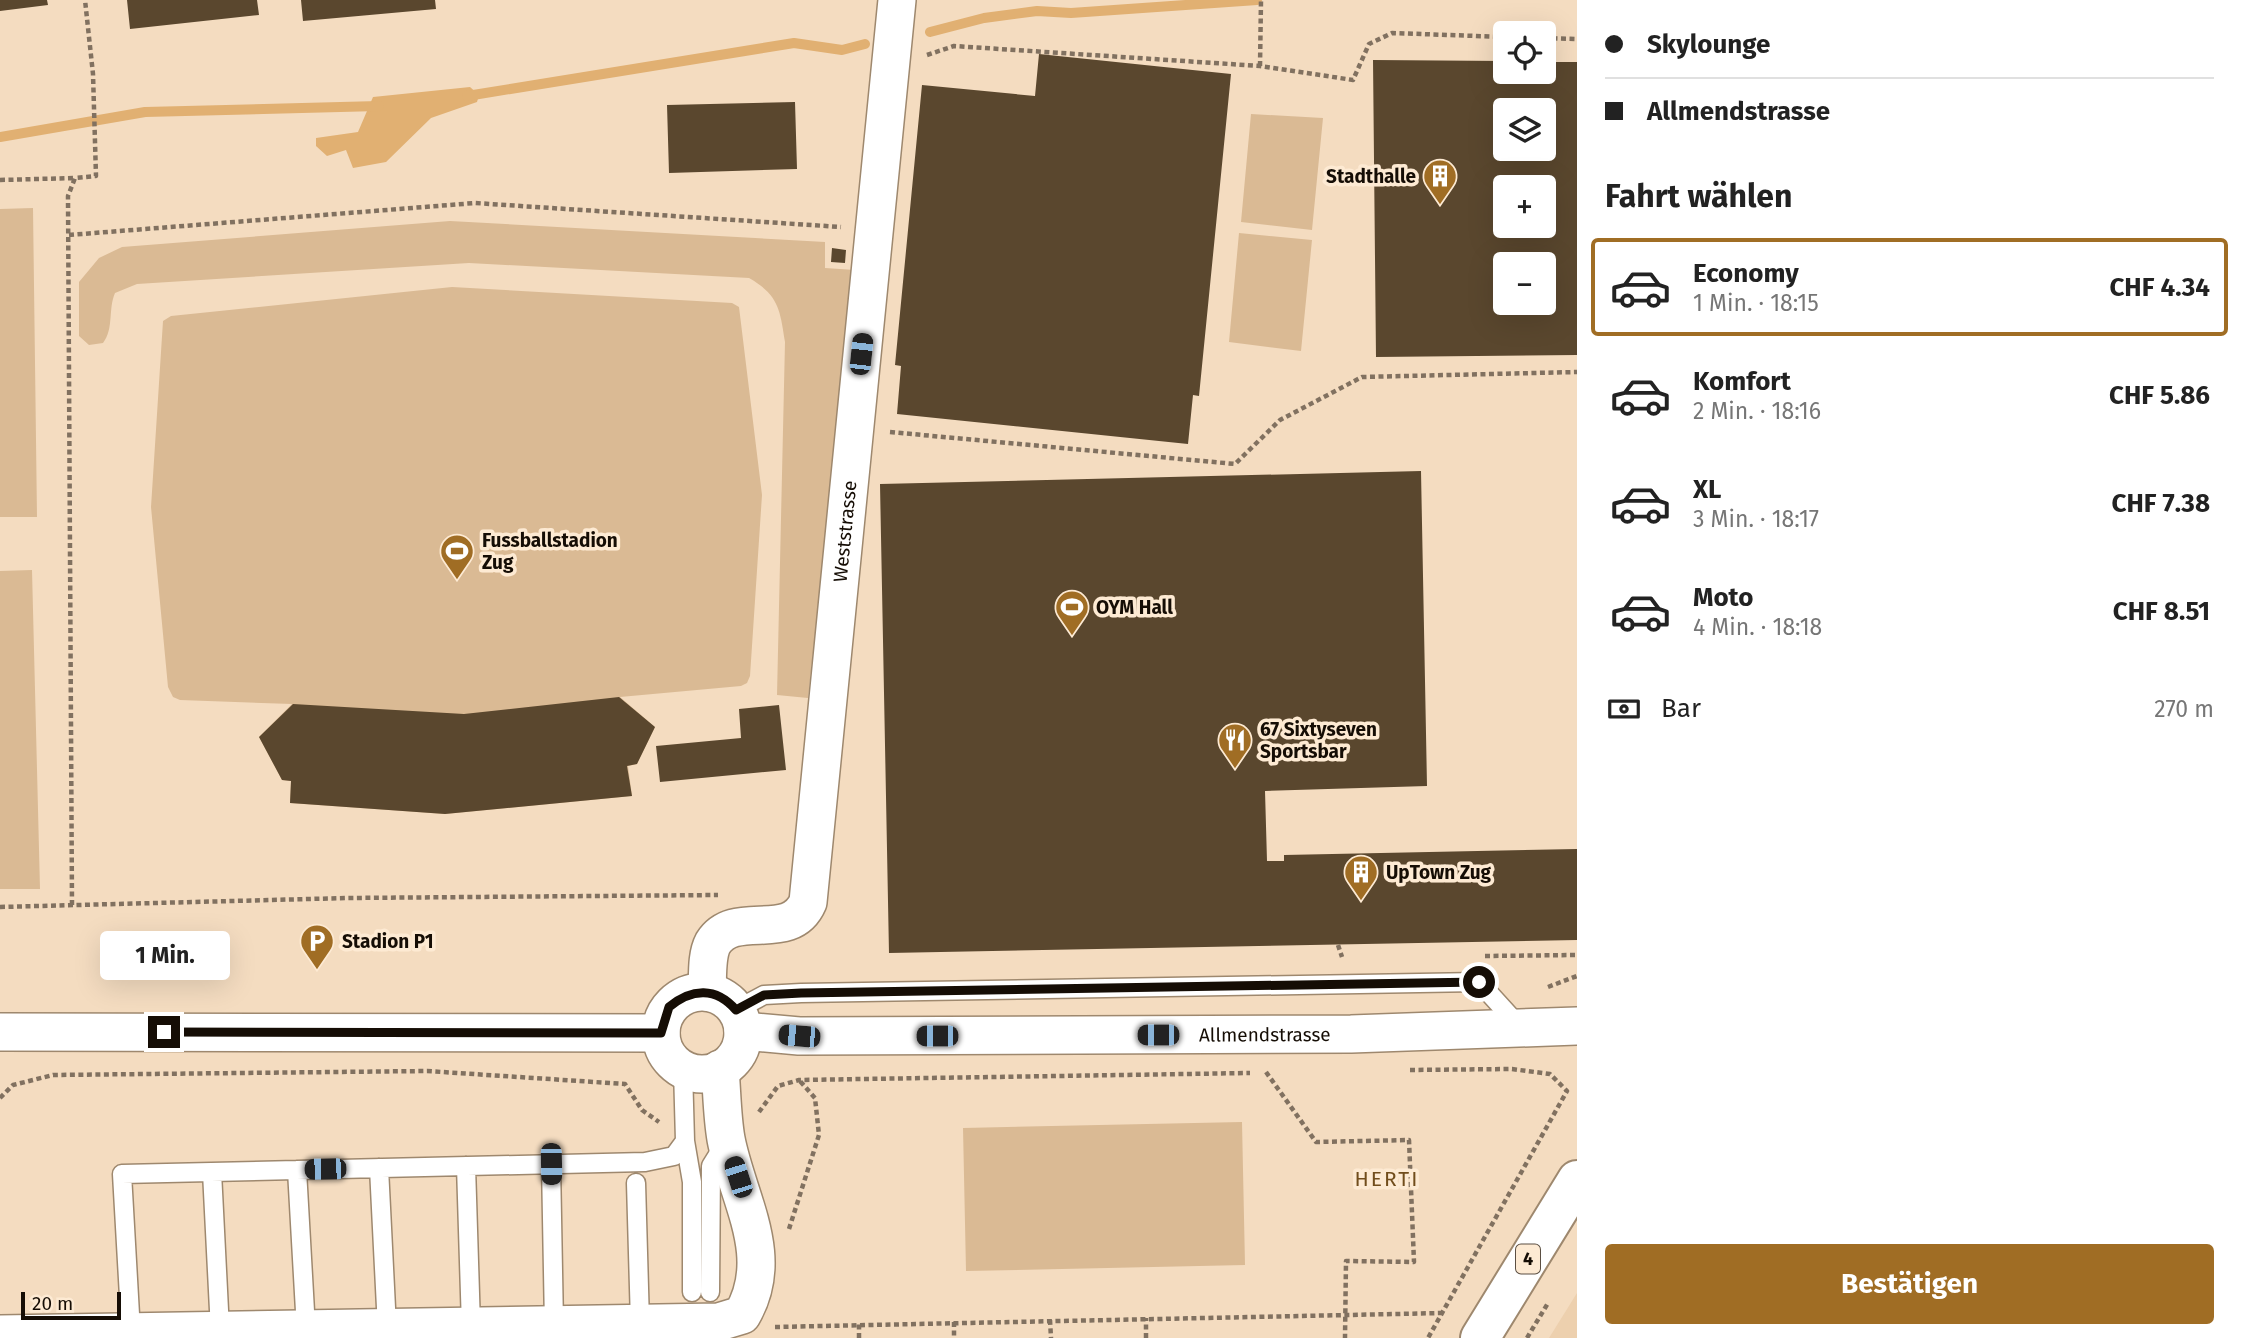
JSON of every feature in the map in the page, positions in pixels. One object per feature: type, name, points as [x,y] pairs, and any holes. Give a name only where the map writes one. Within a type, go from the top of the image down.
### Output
[{"type":"main road","name":"4","points":[[1480,1338],[1577,1180]]},
{"type":"street","name":"Weststrasse","points":[[729,1011],[710,952],[720,935],[739,928],[788,923],[797,919],[808,902],[897,0]]},
{"type":"street","points":[[680,998],[729,1011],[737,1054],[720,1069],[702,1073],[683,1069],[667,1054],[661,1033],[669,1007],[680,998]]},
{"type":"street","name":"Allmendstrasse","points":[[729,1011],[799,1036],[1337,1034],[1577,1026]]},
{"type":"street","points":[[0,1032],[661,1033]]},
{"type":"street","points":[[0,1334],[719,1322],[742,1315],[753,1296],[757,1272],[740,1130],[720,1069]]},
{"type":"lane","points":[[729,1011],[764,995],[801,993],[1479,982],[1519,1026]]},
{"type":"lane","points":[[683,1069],[685,1142],[692,1182],[701,1292],[711,1167],[740,1130]]},
{"type":"lane","points":[[131,1332],[122,1174],[645,1162],[674,1156],[685,1142]]},
{"type":"lane","points":[[551,1164],[554,1325]]},
{"type":"lane","points":[[466,1166],[471,1326]]},
{"type":"lane","points":[[379,1168],[387,1328]]},
{"type":"lane","points":[[298,1170],[306,1329]]},
{"type":"lane","points":[[212,1172],[220,1330]]},
{"type":"lane","points":[[636,1183],[640,1323]]},
{"type":"path","points":[[0,180],[96,176],[85,0]]},
{"type":"path","points":[[1259,66],[1261,0]]},
{"type":"path","points":[[890,68],[954,46],[1259,66],[1353,80],[1368,44],[1392,33],[1493,37]]},
{"type":"path","points":[[1556,38],[1577,39]]},
{"type":"path","points":[[72,905],[68,196],[75,178]]},
{"type":"path","points":[[69,235],[475,203],[873,229]]},
{"type":"path","points":[[854,428],[1235,464],[1279,420],[1362,377],[1577,372]]},
{"type":"path","points":[[0,906],[348,898],[732,894]]},
{"type":"path","points":[[1338,945],[1342,957]]},
{"type":"path","points":[[1548,987],[1577,976]]},
{"type":"path","points":[[1403,1070],[1512,1069],[1550,1074],[1567,1091],[1428,1338]]},
{"type":"path","points":[[0,1098],[13,1085],[53,1075],[427,1071],[625,1084],[642,1110],[659,1122]]},
{"type":"path","points":[[1266,1072],[1316,1142],[1409,1140],[1414,1262],[1346,1261],[1345,1338]]},
{"type":"path","points":[[740,1130],[778,1086],[799,1080],[1280,1072]]},
{"type":"path","points":[[786,1241],[819,1135],[815,1097],[799,1080]]},
{"type":"path","points":[[769,1329],[780,1324],[1443,1313]]},
{"type":"path","points":[[1146,1318],[1146,1338]]},
{"type":"path","points":[[1050,1320],[1051,1338]]},
{"type":"path","points":[[954,1321],[954,1338]]},
{"type":"path","points":[[859,1323],[859,1338]]},
{"type":"shaded area","points":[[470,87],[479,95],[477,102],[431,118],[386,162],[353,168],[346,150],[327,156],[316,146],[316,138],[358,132],[373,97]]},
{"type":"shaded area","points":[[1251,114],[1323,118],[1312,230],[1241,222]]},
{"type":"shaded area","points":[[33,208],[37,517],[0,517],[0,209]]},
{"type":"shaded area","points":[[450,221],[825,242],[825,268],[855,270],[808,698],[777,695],[785,342],[776,304],[767,291],[749,278],[469,263],[137,284],[115,293],[109,332],[103,343],[89,345],[79,336],[79,282],[99,258],[122,247]]},
{"type":"shaded area","points":[[1239,233],[1312,240],[1301,351],[1229,342]]},
{"type":"shaded area","name":"Fussballstadion Zug","points":[[452,287],[732,303],[739,307],[762,495],[750,676],[747,683],[741,686],[620,697],[655,727],[637,764],[628,766],[632,796],[445,814],[290,803],[291,781],[282,780],[259,737],[292,704],[180,700],[173,697],[168,687],[151,507],[163,321],[171,316]]},
{"type":"shaded area","points":[[32,570],[40,889],[0,889],[0,571]]},
{"type":"shaded area","points":[[1242,1122],[1245,1265],[966,1271],[963,1128]]},
{"type":"shaded area","points":[[1577,1293],[1577,1338],[1549,1338]]},
{"type":"building","points":[[0,0],[47,0],[48,5],[0,11]]},
{"type":"building","points":[[127,0],[257,0],[259,15],[130,29]]},
{"type":"building","points":[[301,0],[435,0],[436,9],[303,21]]},
{"type":"building","points":[[1039,54],[1231,74],[1199,396],[1193,395],[1188,444],[897,414],[901,366],[895,365],[922,85],[1035,96]]},
{"type":"building","name":"Stadthalle","points":[[1373,60],[1493,61],[1493,84],[1556,84],[1556,62],[1577,62],[1577,355],[1376,357]]},
{"type":"building","points":[[795,102],[797,169],[669,173],[667,105]]},
{"type":"building","points":[[832,248],[846,250],[845,263],[831,262]]},
{"type":"building","name":"OYM Hall","points":[[1421,471],[1427,786],[1265,791],[1267,861],[1284,861],[1284,855],[1577,849],[1577,940],[889,953],[880,484]]},
{"type":"building","points":[[619,697],[655,727],[637,764],[627,766],[632,796],[445,814],[290,803],[291,781],[282,780],[259,737],[293,704],[464,714]]},
{"type":"building","points":[[779,705],[786,770],[660,782],[656,746],[741,738],[739,709]]},
{"type":"waterway","points":[[930,32],[984,18],[1037,11],[1071,13],[1257,0]]},
{"type":"waterway","points":[[467,96],[794,43],[842,50],[865,44]]},
{"type":"waterway","points":[[0,137],[145,112],[379,106]]},
{"type":"place","name":"Stadthalle","points":[[1440,206]]},
{"type":"place","name":"Fussballstadion Zug","points":[[457,581]]},
{"type":"place","name":"OYM Hall","points":[[1072,637]]},
{"type":"place","name":"67 Sixtyseven Sportsbar","points":[[1235,770]]},
{"type":"place","name":"UpTown Zug","points":[[1361,902]]},
{"type":"place","name":"Stadion P1","points":[[317,971]]},
{"type":"district","name":"HERTI","points":[[1387,1179]]},
{"type":"route","points":[[164,1032],[661,1033],[669,1007],[680,998],[707,992],[728,1001],[736,1010],[764,995],[801,993],[1479,982]]}]
